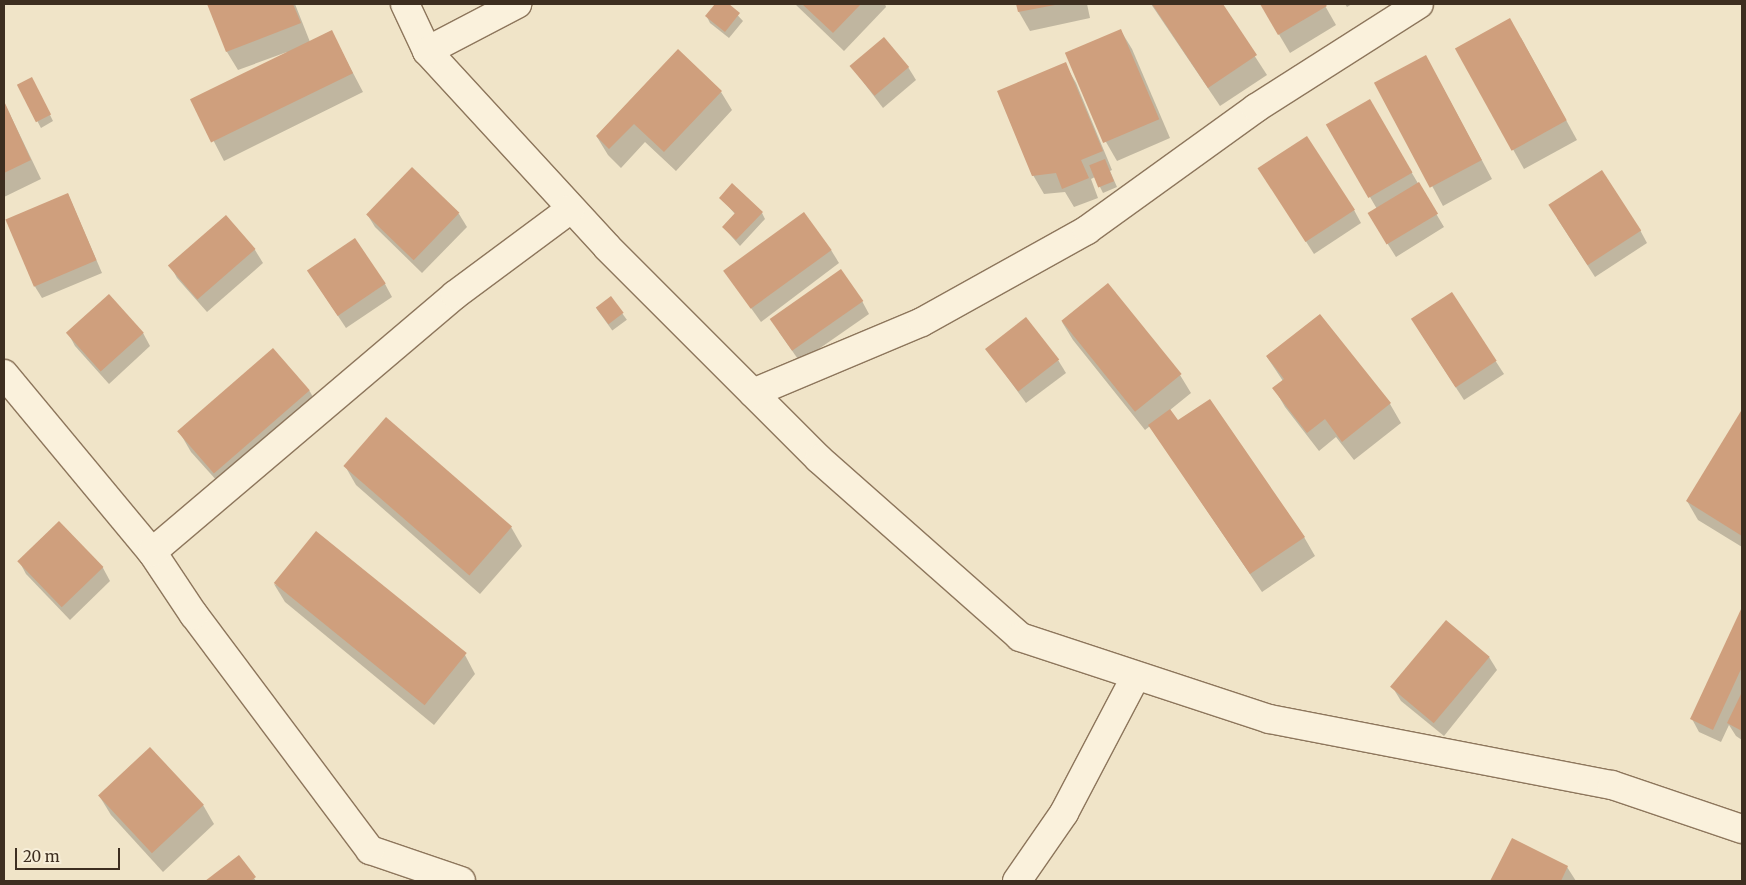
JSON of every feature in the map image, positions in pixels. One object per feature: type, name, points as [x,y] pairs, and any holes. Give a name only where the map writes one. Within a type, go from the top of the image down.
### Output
[{"type":"street","points":[[405,4],[427,51],[571,209],[819,459],[1020,637],[1269,719],[1612,785],[1742,829]]},
{"type":"street","points":[[427,51],[517,4]]},
{"type":"street","points":[[753,393],[922,322],[1086,230],[1256,108],[1419,4]]},
{"type":"street","points":[[152,552],[455,295],[571,209]]},
{"type":"street","points":[[4,374],[152,552],[194,615],[370,850],[461,881]]},
{"type":"street","points":[[1017,881],[1064,813],[1136,676]]},
{"type":"building","points":[[207,4],[293,4],[301,23],[226,52]]},
{"type":"building","points":[[715,4],[729,4],[740,13],[725,32],[705,16]]},
{"type":"building","points":[[802,4],[861,4],[833,33]]},
{"type":"building","points":[[1016,4],[1055,4],[1055,5],[1018,12]]},
{"type":"building","points":[[1152,4],[1223,4],[1257,55],[1208,88]]},
{"type":"building","points":[[1260,4],[1325,4],[1327,6],[1278,35]]},
{"type":"building","points":[[1510,18],[1567,120],[1512,151],[1455,49]]},
{"type":"building","points":[[1121,29],[1159,119],[1103,143],[1065,53]]},
{"type":"building","points":[[332,30],[353,73],[211,142],[190,99]]},
{"type":"building","points":[[884,37],[909,67],[875,96],[850,66]]},
{"type":"building","points":[[678,49],[722,91],[664,152],[634,124],[609,149],[596,136]]},
{"type":"building","points":[[1426,55],[1482,160],[1430,188],[1374,83]]},
{"type":"building","points":[[1066,62],[1103,151],[1081,160],[1089,178],[1062,189],[1056,173],[1032,176],[997,91]]},
{"type":"building","points":[[32,77],[51,114],[36,122],[17,85]]},
{"type":"building","points":[[1370,99],[1412,173],[1368,198],[1326,124]]},
{"type":"building","points":[[4,101],[31,160],[4,173]]},
{"type":"building","points":[[1307,136],[1355,210],[1305,242],[1258,168]]},
{"type":"building","points":[[1105,159],[1114,181],[1098,188],[1089,165]]},
{"type":"building","points":[[412,167],[459,213],[414,260],[366,214]]},
{"type":"building","points":[[1602,170],[1641,230],[1588,265],[1548,205]]},
{"type":"building","points":[[1419,182],[1438,214],[1387,245],[1368,213]]},
{"type":"building","points":[[732,183],[763,212],[736,240],[722,227],[735,213],[719,198]]},
{"type":"building","points":[[68,193],[97,260],[34,287],[5,220]]},
{"type":"building","points":[[804,212],[832,250],[751,309],[723,271]]},
{"type":"building","points":[[226,215],[256,249],[197,299],[168,266]]},
{"type":"building","points":[[355,238],[386,284],[338,316],[307,270]]},
{"type":"building","points":[[841,269],[863,301],[792,351],[770,319]]},
{"type":"building","points":[[1108,283],[1182,374],[1135,412],[1061,321]]},
{"type":"building","points":[[1452,292],[1497,361],[1456,387],[1411,319]]},
{"type":"building","points":[[109,294],[144,333],[101,371],[66,333]]},
{"type":"building","points":[[611,296],[624,313],[608,324],[596,307]]},
{"type":"building","points":[[1320,314],[1391,403],[1342,442],[1325,419],[1307,433],[1272,388],[1284,379],[1266,356]]},
{"type":"building","points":[[1026,317],[1059,360],[1018,392],[985,349]]},
{"type":"building","points":[[273,348],[310,390],[214,474],[177,431]]},
{"type":"building","points":[[1210,399],[1305,537],[1250,574],[1148,425],[1170,409],[1178,420]]},
{"type":"building","points":[[1742,412],[1742,536],[1686,501]]},
{"type":"building","points":[[386,417],[512,527],[469,576],[343,466]]},
{"type":"building","points":[[59,521],[103,567],[62,607],[17,561]]},
{"type":"building","points":[[316,531],[467,653],[425,705],[274,583]]},
{"type":"building","points":[[1742,607],[1742,667],[1713,730],[1690,719]]},
{"type":"building","points":[[1446,620],[1490,657],[1434,723],[1390,687]]},
{"type":"building","points":[[1742,692],[1742,731],[1727,723]]},
{"type":"building","points":[[150,747],[204,805],[152,853],[98,795]]},
{"type":"building","points":[[1512,838],[1568,866],[1561,881],[1490,881]]},
{"type":"building","points":[[239,855],[256,877],[251,881],[205,881]]}]
